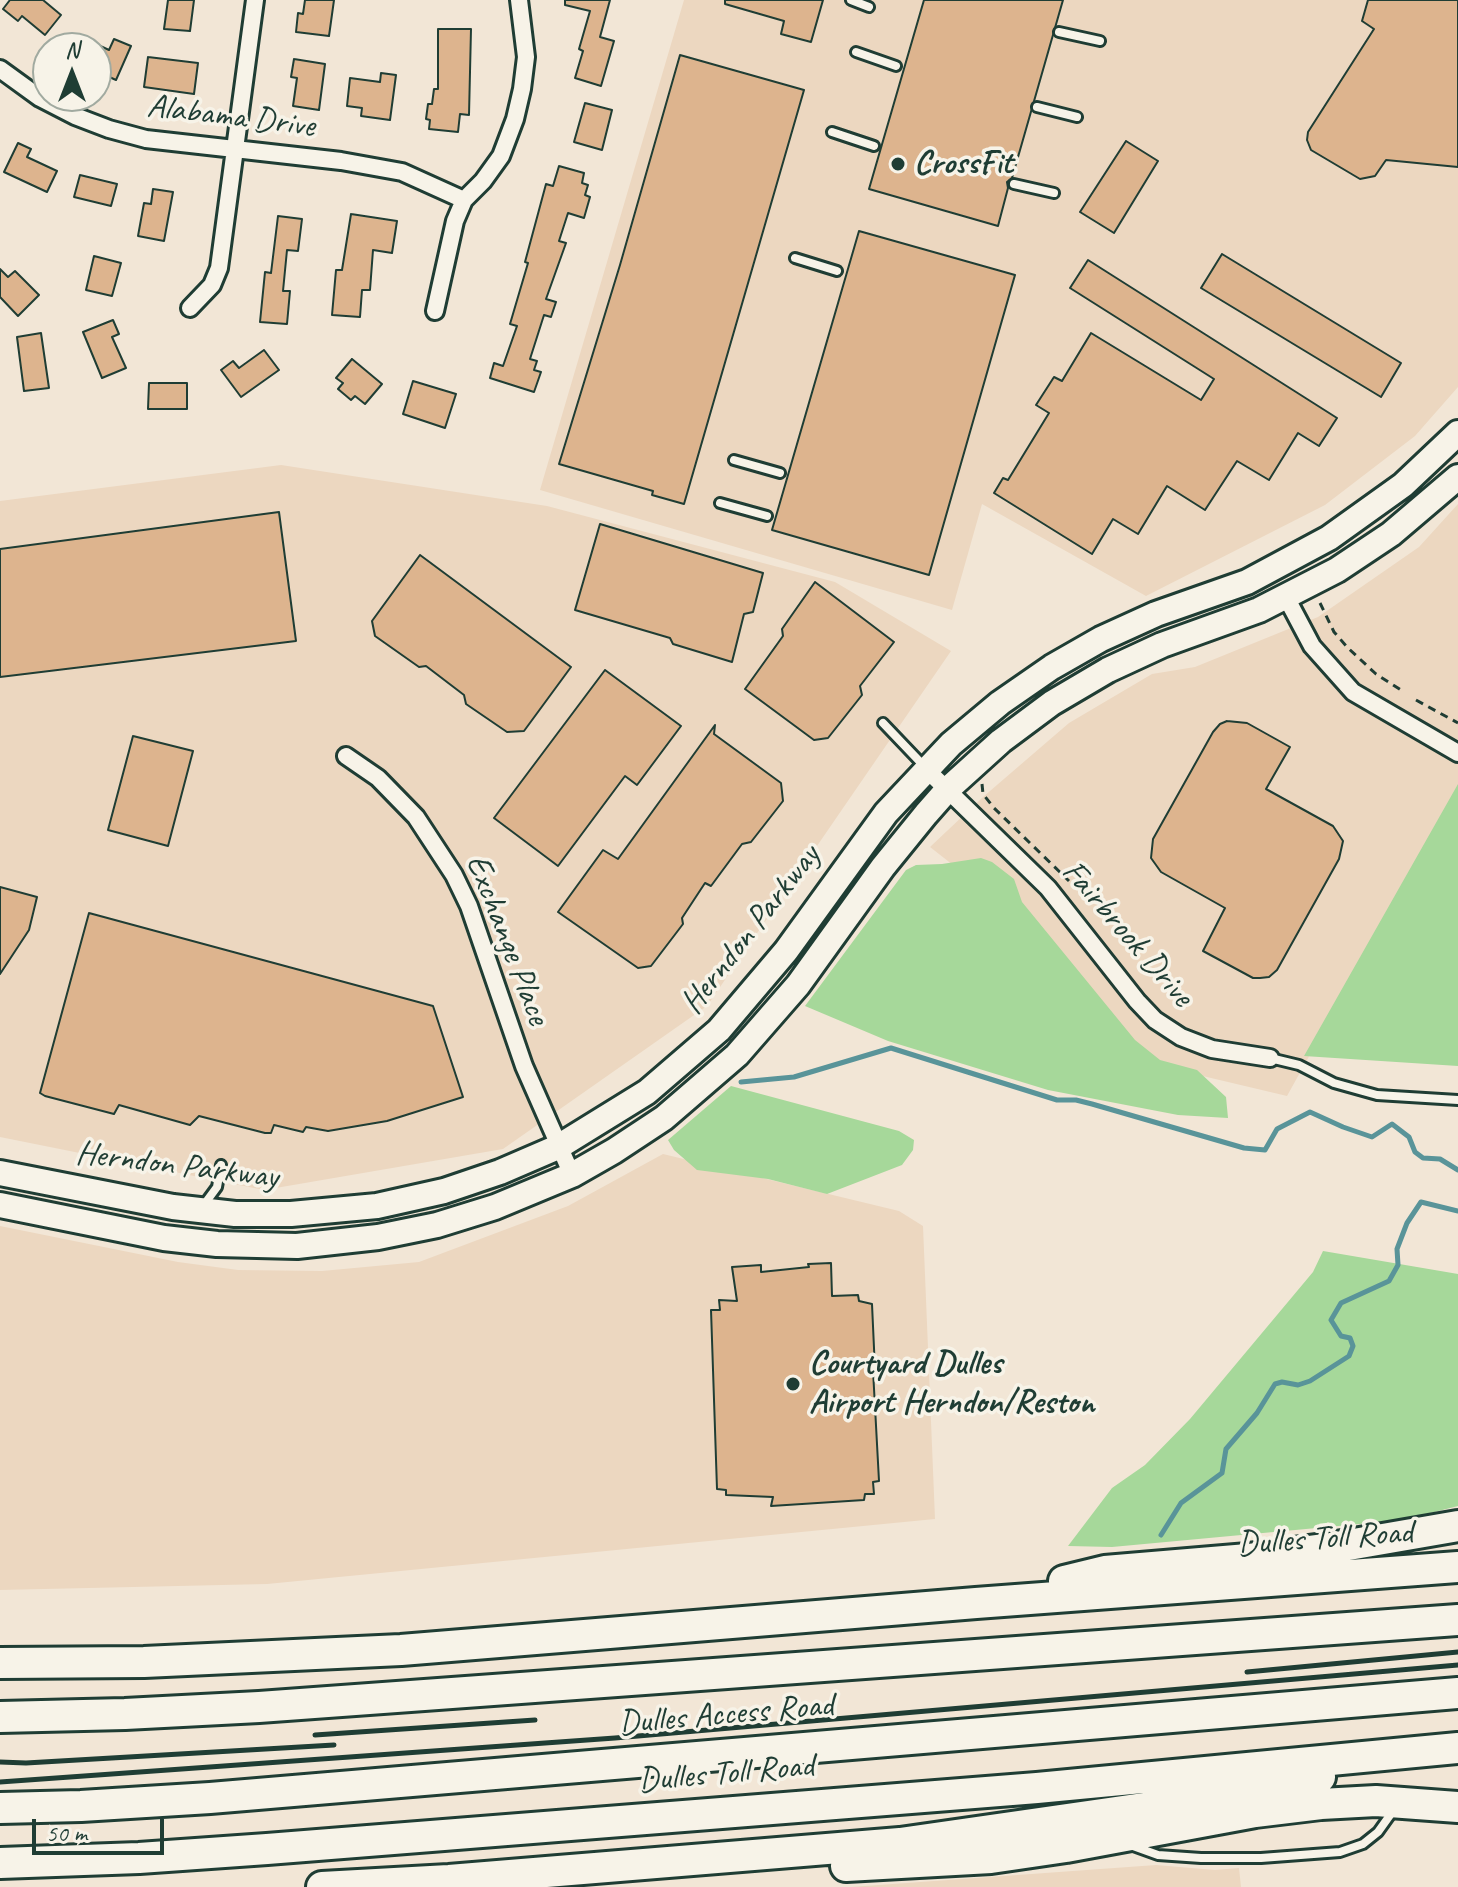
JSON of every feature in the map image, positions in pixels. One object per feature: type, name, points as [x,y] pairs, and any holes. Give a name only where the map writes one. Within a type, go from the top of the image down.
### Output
[{"type":"highway","points":[[976,1603],[1105,1571],[1287,1554],[1458,1526]]},
{"type":"highway","name":"Dulles Toll Road","points":[[0,1663],[144,1662],[401,1650],[1458,1567]]},
{"type":"highway","name":"Dulles Access Road","points":[[0,1717],[285,1705],[1458,1620]]},
{"type":"highway","name":"Dulles Access Road","points":[[0,1808],[210,1798],[1458,1693]]},
{"type":"highway","name":"Dulles Toll Road","points":[[0,1863],[139,1858],[294,1847],[1065,1785],[1458,1748]]},
{"type":"highway","points":[[322,1887],[449,1880],[933,1839],[1269,1790],[1423,1751]]},
{"type":"highway","points":[[684,1861],[887,1865],[991,1858],[1288,1807],[1350,1802],[1458,1807]]},
{"type":"highway","points":[[405,1887],[449,1880]]},
{"type":"main road","name":"Herndon Parkway","points":[[0,1173],[120,1198],[197,1210],[291,1214],[377,1206],[458,1187],[558,1147],[647,1092],[719,1030],[786,951],[886,813],[926,769],[1000,703],[1075,653],[1156,614],[1218,593],[1275,568],[1329,538],[1380,503],[1425,466],[1458,433]]},
{"type":"main road","name":"Herndon Parkway","points":[[0,1205],[164,1238],[217,1244],[310,1245],[378,1237],[437,1225],[495,1207],[572,1175],[664,1118],[737,1055],[798,985],[883,867],[948,789],[1001,741],[1081,685],[1149,651],[1286,597],[1337,570],[1382,540],[1458,477]]},
{"type":"street","points":[[190,308],[212,285],[219,268],[255,0]]},
{"type":"street","points":[[435,311],[455,221],[464,200],[501,156],[515,119],[526,57],[519,0]]},
{"type":"street","name":"Alabama Drive","points":[[3,79],[63,110],[109,129],[146,139],[341,161],[402,172],[464,200]]},
{"type":"street","points":[[1286,597],[1312,646],[1353,692],[1458,753]]},
{"type":"street","name":"Exchange Place","points":[[346,756],[378,778],[416,817],[454,875],[469,906],[524,1066],[572,1175]]},
{"type":"street","name":"Fairbrook Drive","points":[[926,769],[1048,888],[1123,985],[1155,1020],[1196,1043],[1227,1053],[1270,1058]]},
{"type":"lane","points":[[851,0],[869,7]]},
{"type":"lane","points":[[1059,32],[1100,41]]},
{"type":"lane","points":[[856,52],[896,66]]},
{"type":"lane","points":[[1037,107],[1077,117]]},
{"type":"lane","points":[[832,132],[874,146]]},
{"type":"lane","points":[[1014,184],[1054,193]]},
{"type":"lane","points":[[795,258],[837,271]]},
{"type":"lane","points":[[734,460],[780,473]]},
{"type":"lane","points":[[720,503],[767,516]]},
{"type":"lane","points":[[1275,568],[1286,597]]},
{"type":"lane","points":[[883,723],[926,769]]},
{"type":"lane","name":"Fairbrook Drive","points":[[1270,1058],[1299,1065],[1334,1083],[1377,1095],[1458,1100]]},
{"type":"lane","points":[[197,1210],[214,1193],[221,1165]]},
{"type":"lane","points":[[1114,1839],[1158,1855],[1201,1858],[1261,1858],[1340,1852],[1371,1838],[1400,1802]]},
{"type":"path","points":[[1320,603],[1334,632],[1356,657],[1401,690]]},
{"type":"path","points":[[1416,700],[1458,723]]},
{"type":"path","points":[[980,779],[983,794],[994,808],[1069,881]]},
{"type":"shaded area","points":[[684,0],[1458,0],[1458,387],[1415,436],[1325,505],[1146,596],[982,504],[952,610],[540,490]]},
{"type":"shaded area","points":[[281,465],[547,506],[835,582],[951,651],[707,1006],[503,1149],[264,1190],[0,1137],[0,501]]},
{"type":"shaded area","points":[[1458,504],[1458,788],[1287,1096],[1131,1059],[1013,912],[930,847],[1069,723],[1152,674],[1195,667],[1318,617],[1419,547]]},
{"type":"shaded area","points":[[663,1154],[899,1211],[923,1226],[935,1519],[267,1584],[0,1590],[0,1226],[178,1262],[238,1270],[322,1271],[419,1262],[568,1206]]},
{"type":"shaded area","points":[[1156,1865],[1215,1870],[1239,1868],[1241,1887],[851,1887]]},
{"type":"green space","points":[[1458,784],[1458,1066],[1304,1056]]},
{"type":"green space","points":[[981,858],[992,862],[1014,879],[1022,902],[1135,1040],[1160,1060],[1197,1070],[1226,1097],[1228,1118],[1178,1115],[1048,1090],[888,1041],[805,1006],[906,870],[916,865]]},
{"type":"green space","points":[[731,1086],[899,1131],[914,1140],[913,1150],[902,1165],[827,1194],[768,1179],[697,1170],[674,1150],[668,1140]]},
{"type":"green space","points":[[1323,1251],[1458,1274],[1458,1506],[1403,1520],[1112,1547],[1068,1546],[1112,1488],[1145,1465],[1190,1419],[1313,1272]]},
{"type":"building","points":[[10,0],[43,0],[61,15],[47,32],[41,32],[22,16],[18,21],[3,9]]},
{"type":"building","points":[[168,0],[194,0],[190,31],[164,29]]},
{"type":"building","points":[[305,0],[334,0],[329,36],[296,32],[298,13],[303,14]]},
{"type":"building","points":[[565,0],[610,0],[600,37],[614,41],[601,86],[575,78],[583,51],[579,49],[590,11],[565,5]]},
{"type":"building","points":[[725,0],[823,0],[811,42],[781,34],[784,21],[725,4]]},
{"type":"building","points":[[924,0],[1063,0],[1012,178],[1007,182],[998,226],[869,189]]},
{"type":"building","points":[[1368,0],[1458,0],[1458,167],[1386,160],[1375,176],[1360,179],[1311,150],[1308,132],[1374,29],[1362,21]]},
{"type":"building","points":[[438,29],[471,29],[469,115],[460,114],[458,132],[429,129],[430,120],[426,119],[434,89],[438,89]]},
{"type":"building","points":[[114,39],[131,46],[116,80],[112,78]]},
{"type":"building","points":[[680,55],[804,90],[684,504],[652,495],[653,491],[559,464]]},
{"type":"building","points":[[148,57],[198,63],[194,94],[144,87]]},
{"type":"building","points":[[294,59],[325,64],[319,110],[293,106],[297,78],[291,77]]},
{"type":"building","points":[[381,73],[396,75],[390,120],[361,116],[362,108],[347,106],[350,78],[380,82]]},
{"type":"building","points":[[585,103],[612,110],[602,150],[574,142]]},
{"type":"building","points":[[1126,141],[1158,161],[1114,233],[1080,212]]},
{"type":"building","points":[[18,143],[31,149],[27,157],[57,171],[47,192],[4,172]]},
{"type":"building","points":[[559,166],[584,173],[582,183],[588,185],[585,195],[590,197],[584,218],[568,213],[559,241],[566,243],[546,299],[556,302],[551,317],[544,315],[530,359],[537,361],[534,370],[541,372],[534,392],[490,378],[494,363],[503,366],[517,326],[510,324],[528,263],[525,262],[546,184],[553,186]]},
{"type":"building","points":[[80,175],[117,184],[111,206],[74,197]]},
{"type":"building","points":[[153,189],[173,192],[164,241],[138,236],[144,203],[151,204]]},
{"type":"building","points":[[351,214],[397,221],[392,253],[373,250],[370,290],[362,290],[360,317],[332,315],[336,270],[342,270]]},
{"type":"building","points":[[278,216],[302,219],[298,251],[287,250],[283,291],[290,291],[287,324],[260,322],[265,272],[271,273]]},
{"type":"building","points":[[859,231],[1015,275],[929,575],[772,530]]},
{"type":"building","points":[[1222,254],[1401,363],[1381,397],[1201,288]]},
{"type":"building","points":[[94,256],[121,263],[112,296],[86,290]]},
{"type":"building","points":[[1088,260],[1337,418],[1319,446],[1298,433],[1269,480],[1237,461],[1205,510],[1167,486],[1138,534],[1113,519],[1092,554],[994,493],[1003,478],[1008,480],[1049,413],[1036,405],[1054,377],[1062,381],[1091,333],[1201,400],[1214,379],[1070,288]]},
{"type":"building","points":[[0,269],[8,277],[15,271],[39,295],[18,316],[0,297]]},
{"type":"building","points":[[113,320],[119,334],[112,337],[126,368],[102,378],[83,332]]},
{"type":"building","points":[[41,333],[49,388],[24,391],[17,337]]},
{"type":"building","points":[[264,350],[279,370],[241,397],[221,370],[233,361],[239,368]]},
{"type":"building","points":[[352,359],[382,384],[365,404],[355,396],[351,400],[338,389],[343,383],[336,378]]},
{"type":"building","points":[[413,381],[456,394],[445,428],[403,414]]},
{"type":"building","points":[[149,383],[187,383],[187,409],[148,409]]},
{"type":"building","points":[[279,512],[296,641],[0,677],[0,549]]},
{"type":"building","points":[[600,524],[763,573],[753,612],[744,614],[732,662],[673,644],[670,638],[575,610]]},
{"type":"building","points":[[420,555],[571,667],[524,731],[507,732],[466,704],[464,695],[426,666],[419,667],[375,636],[372,621]]},
{"type":"building","points":[[815,582],[894,642],[860,686],[862,695],[828,738],[814,740],[745,689],[783,636],[782,629]]},
{"type":"building","points":[[605,670],[681,726],[637,785],[625,776],[558,866],[494,818]]},
{"type":"building","points":[[1227,721],[1247,723],[1290,747],[1266,789],[1333,826],[1343,841],[1339,859],[1277,970],[1269,977],[1253,978],[1203,951],[1225,908],[1161,872],[1151,858],[1153,839],[1213,732]]},
{"type":"building","points":[[715,725],[714,734],[781,783],[783,801],[751,842],[742,844],[711,886],[705,883],[682,918],[683,924],[651,966],[638,968],[558,912],[603,850],[618,859]]},
{"type":"building","points":[[133,736],[193,751],[168,846],[108,830]]},
{"type":"building","points":[[0,887],[37,897],[29,930],[0,974]]},
{"type":"building","points":[[89,913],[433,1006],[463,1097],[387,1121],[328,1131],[306,1127],[303,1132],[274,1125],[271,1133],[265,1133],[199,1116],[190,1125],[119,1105],[114,1114],[45,1096],[40,1093]]},
{"type":"building","name":"Courtyard Dulles Airport Herndon/Reston","points":[[831,1263],[832,1296],[858,1295],[859,1301],[872,1304],[879,1481],[873,1482],[874,1494],[865,1494],[864,1500],[771,1506],[773,1497],[726,1495],[726,1490],[717,1489],[711,1310],[720,1310],[719,1300],[737,1301],[732,1267],[761,1265],[761,1272]]},
{"type":"waterway","points":[[741,1082],[794,1077],[891,1048],[1057,1100],[1092,1104],[1244,1148],[1265,1150],[1277,1129],[1310,1112],[1372,1137],[1392,1124],[1409,1137],[1415,1152],[1423,1158],[1440,1159],[1458,1170]]},
{"type":"waterway","points":[[1161,1535],[1181,1503],[1222,1473],[1226,1449],[1257,1413],[1275,1384],[1298,1385],[1310,1381],[1349,1356],[1353,1346],[1350,1338],[1341,1336],[1331,1320],[1341,1303],[1389,1281],[1398,1265],[1397,1249],[1407,1223],[1421,1202],[1458,1211]]},
{"type":"railway","points":[[1247,1672],[1458,1652]]},
{"type":"railway","points":[[0,1782],[615,1738],[1458,1665]]},
{"type":"railway","points":[[315,1735],[535,1720]]},
{"type":"railway","points":[[0,1762],[334,1745]]},
{"type":"place","name":"CrossFit","points":[[898,164]]},
{"type":"place","name":"Courtyard Dulles Airport Herndon/Reston","points":[[793,1384]]}]
